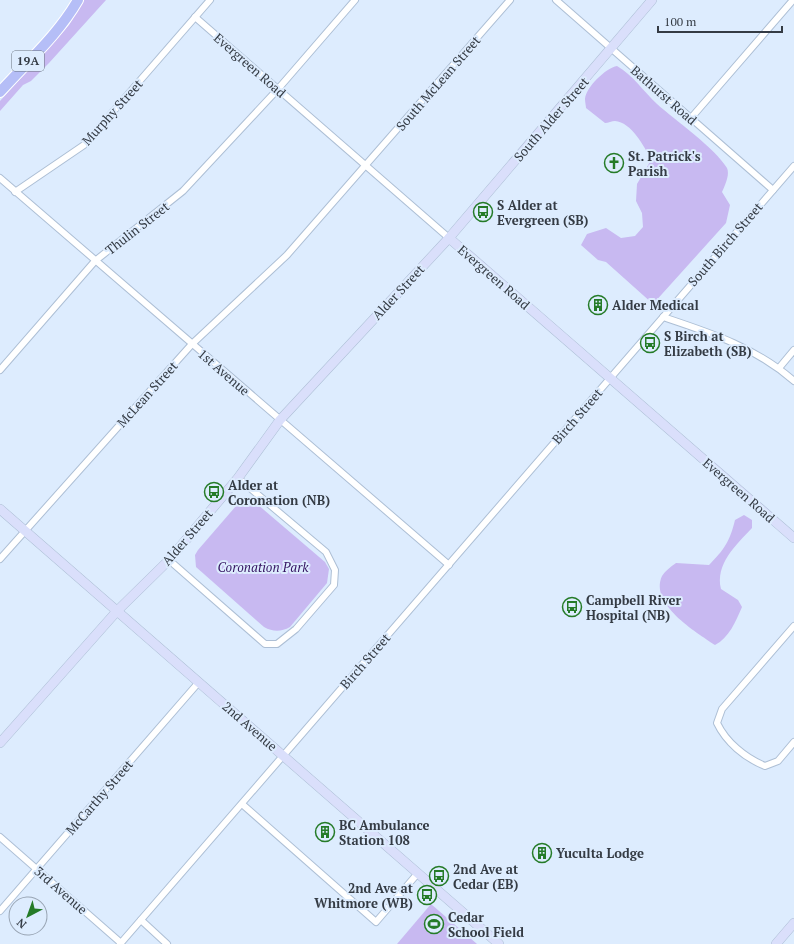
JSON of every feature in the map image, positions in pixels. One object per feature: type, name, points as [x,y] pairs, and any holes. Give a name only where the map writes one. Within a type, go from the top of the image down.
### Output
[{"type":"main road","name":"19A","points":[[0,92],[56,31],[70,14],[78,0]]},
{"type":"street","name":"Murphy Street","points":[[15,192],[84,145],[210,0]]},
{"type":"street","name":"Thulin Street","points":[[0,370],[95,261],[183,191],[278,89],[355,0]]},
{"type":"street","name":"South McLean Street","points":[[367,166],[510,0]]},
{"type":"street","name":"Bathurst Road","points":[[556,0],[773,190]]},
{"type":"street","name":"South Alder Street","points":[[449,238],[652,0]]},
{"type":"street","points":[[691,118],[793,0]]},
{"type":"street","name":"Evergreen Road","points":[[195,17],[794,538]]},
{"type":"street","name":"McLean Street","points":[[0,559],[192,344],[288,255],[367,166]]},
{"type":"street","name":"South Birch Street","points":[[610,378],[794,166]]},
{"type":"street","name":"1st Avenue","points":[[0,178],[449,565]]},
{"type":"street","name":"Alder Street","points":[[0,743],[117,611],[169,560],[238,478],[280,420],[449,238]]},
{"type":"street","points":[[663,317],[726,338],[779,368],[794,381]]},
{"type":"street","points":[[779,368],[794,350]]},
{"type":"street","name":"Birch Street","points":[[121,943],[610,378]]},
{"type":"street","points":[[169,560],[265,644],[277,644],[296,629],[334,585],[335,570],[326,552],[238,478]]},
{"type":"street","name":"2nd Avenue","points":[[0,509],[499,944]]},
{"type":"street","points":[[794,626],[722,709],[717,722],[722,735],[753,761],[765,766],[778,761],[794,742]]},
{"type":"street","name":"McCarthy Street","points":[[0,911],[199,682]]},
{"type":"street","points":[[242,804],[376,922],[418,873]]},
{"type":"street","name":"3rd Avenue","points":[[0,837],[121,943]]},
{"type":"street","points":[[141,920],[167,944]]},
{"type":"street","points":[[776,944],[794,923]]},
{"type":"green space","points":[[84,0],[106,0],[49,63],[31,81],[23,85],[0,111],[0,101],[69,25]]},
{"type":"green space","points":[[617,66],[633,79],[657,104],[714,152],[728,171],[727,180],[722,192],[730,205],[726,223],[653,304],[606,262],[598,260],[581,245],[587,234],[606,228],[621,238],[635,236],[643,227],[642,213],[636,201],[637,184],[651,160],[637,136],[627,126],[621,122],[615,121],[605,123],[586,108],[585,99],[589,89],[602,74]]},
{"type":"green space","name":"Coronation Park","points":[[243,502],[257,504],[325,562],[329,569],[327,583],[290,627],[283,630],[274,631],[264,627],[196,567],[195,555],[198,550],[236,506]]},
{"type":"green space","points":[[744,515],[752,520],[752,528],[728,556],[721,571],[720,580],[721,589],[738,600],[742,607],[728,634],[715,645],[686,625],[668,607],[662,597],[660,586],[662,576],[676,563],[709,565],[726,545],[735,520]]},
{"type":"green space","name":"Cedar School Field","points":[[431,904],[477,944],[397,944]]},
{"type":"place","name":"St. Patrick's Parish","points":[[614,163]]},
{"type":"place","name":"S Alder at Evergreen (SB)","points":[[483,212]]},
{"type":"place","name":"Alder Medical","points":[[598,305]]},
{"type":"place","name":"S Birch at Elizabeth (SB)","points":[[650,343]]},
{"type":"place","name":"Alder at Coronation (NB)","points":[[214,492]]},
{"type":"place","name":"Campbell River Hospital (NB)","points":[[572,607]]},
{"type":"place","name":"BC Ambulance Station 108","points":[[325,832]]},
{"type":"place","name":"Yuculta Lodge","points":[[542,853]]},
{"type":"place","name":"2nd Ave at Cedar (EB)","points":[[439,876]]},
{"type":"place","name":"2nd Ave at Whitmore (WB)","points":[[427,895]]},
{"type":"place","name":"Cedar School Field","points":[[434,924]]}]
